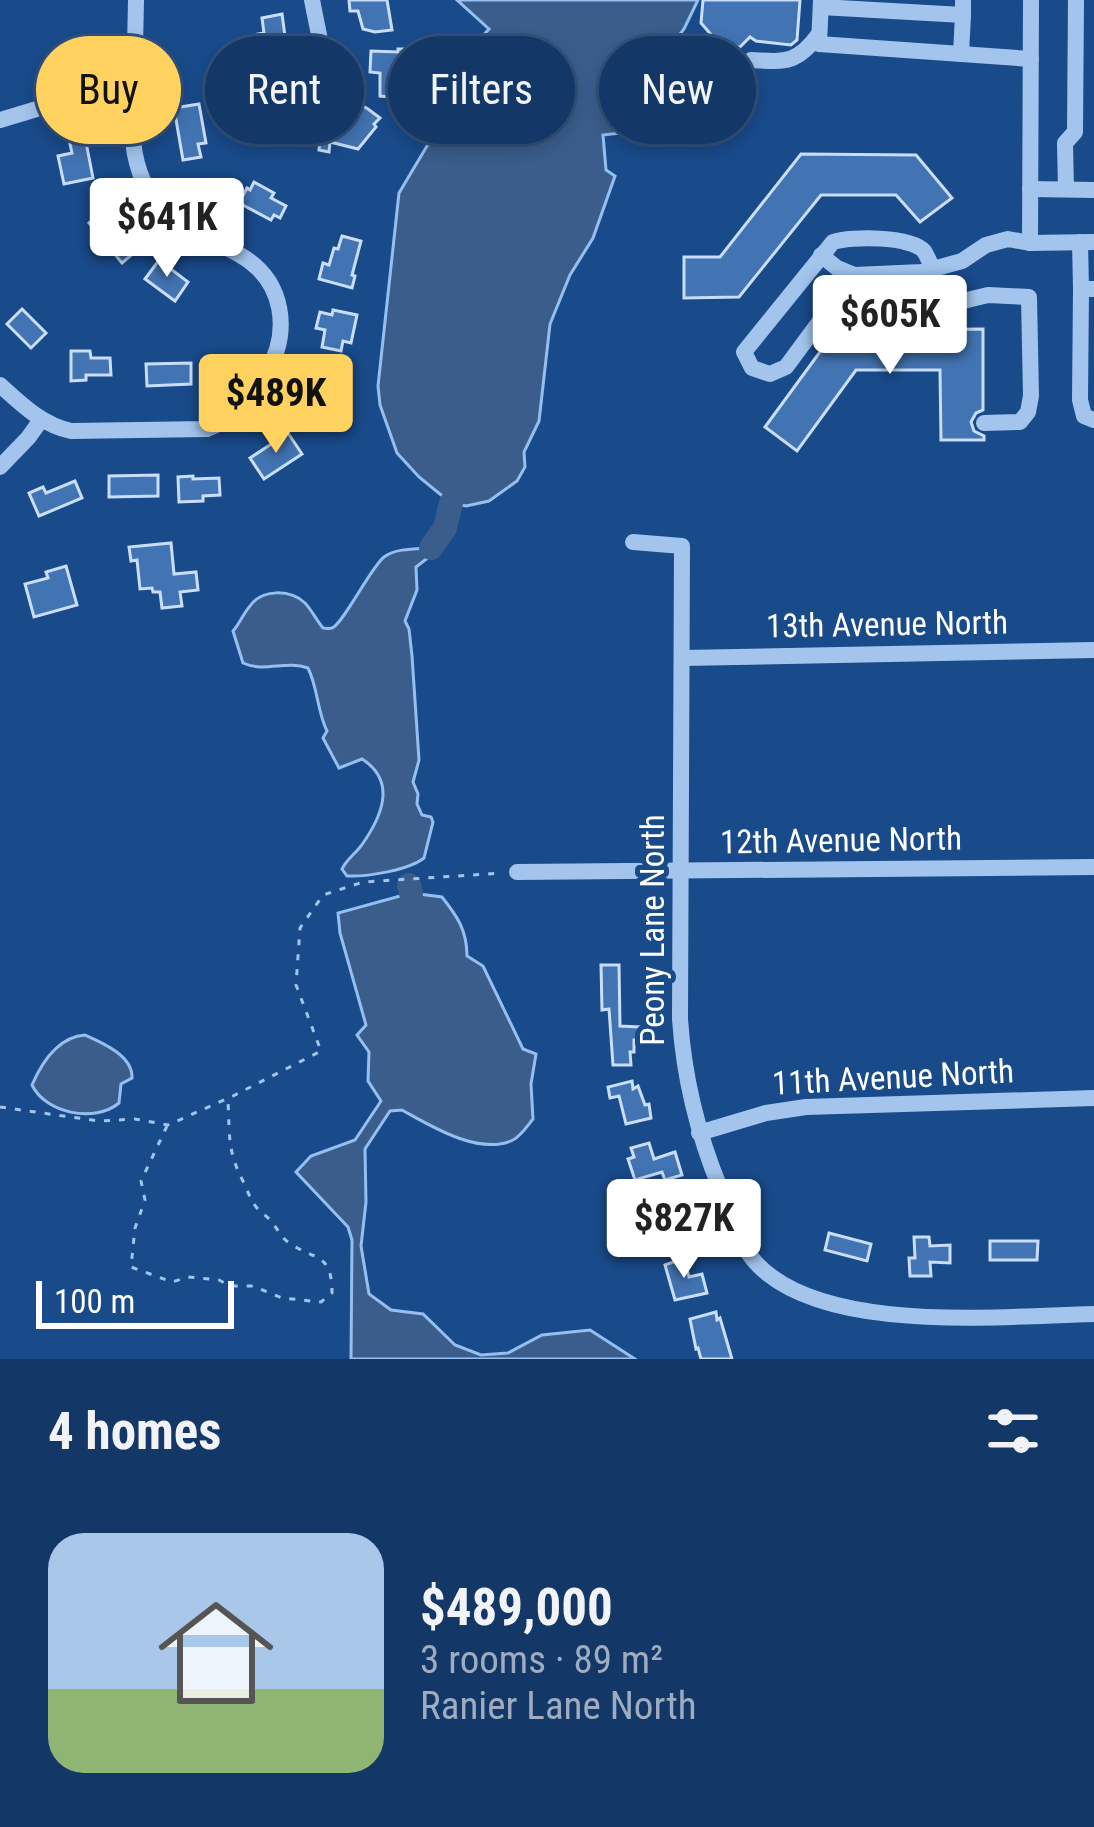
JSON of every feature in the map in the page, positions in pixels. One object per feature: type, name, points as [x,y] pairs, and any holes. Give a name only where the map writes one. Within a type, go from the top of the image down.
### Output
[{"type":"street","points":[[135,36],[136,0]]},
{"type":"street","points":[[312,0],[319,36]]},
{"type":"street","points":[[1030,243],[1031,0]]},
{"type":"street","points":[[1066,190],[1065,143],[1075,132],[1076,0]]},
{"type":"street","points":[[962,54],[963,8],[821,3],[819,44],[1031,59]]},
{"type":"street","points":[[756,60],[784,62],[799,57],[819,33]]},
{"type":"street","points":[[0,120],[36,109]]},
{"type":"street","points":[[0,385],[41,420],[70,431],[207,429],[241,410],[275,358],[283,317],[267,278],[253,263],[169,217],[144,184],[133,144]]},
{"type":"street","points":[[1030,190],[1094,190]]},
{"type":"street","points":[[854,274],[787,367],[770,374],[752,368],[744,352],[833,242],[844,238],[909,241],[922,249],[934,301],[959,302],[988,295],[1029,297],[1028,412],[1020,422],[984,423]]},
{"type":"street","points":[[820,255],[854,274],[929,271],[1007,239],[1087,242],[1080,400],[1084,416],[1094,420]]},
{"type":"street","points":[[0,467],[41,420]]},
{"type":"street","name":"Peony Lane North","points":[[633,542],[682,546],[683,1064],[699,1133],[745,1248],[771,1276],[830,1304],[917,1317],[1094,1314]]},
{"type":"street","name":"13th Avenue North","points":[[682,658],[1094,650]]},
{"type":"street","name":"12th Avenue North","points":[[517,872],[1094,867]]},
{"type":"street","name":"11th Avenue North","points":[[699,1133],[766,1113],[806,1107],[1094,1098]]},
{"type":"path","points":[[0,1107],[99,1121],[168,1124],[227,1099],[321,1052],[296,985],[300,928],[323,896],[363,882],[517,872]]},
{"type":"path","points":[[168,1124],[141,1181],[145,1200],[135,1228],[131,1267],[172,1282],[188,1276],[219,1280],[282,1298],[321,1302],[332,1293],[325,1262],[281,1237],[254,1206],[235,1168],[228,1141],[227,1099]]},
{"type":"water","points":[[457,0],[698,0],[679,36],[599,36],[599,144],[604,144],[606,170],[615,176],[593,238],[570,275],[550,324],[539,421],[524,452],[525,467],[517,481],[489,501],[466,506],[451,503],[397,453],[378,386],[399,193],[428,144],[575,144],[575,36],[483,36],[489,29]]},
{"type":"water","points":[[431,548],[433,554],[416,567],[417,590],[405,621],[419,760],[413,782],[422,815],[433,822],[424,858],[387,872],[347,876],[342,869],[380,812],[380,778],[362,759],[339,768],[323,738],[327,731],[308,668],[243,663],[233,631],[255,600],[276,593],[299,598],[323,628],[332,628],[384,557],[400,550]]},
{"type":"water","points":[[411,893],[442,897],[463,931],[467,956],[483,966],[523,1049],[536,1054],[531,1084],[533,1119],[513,1140],[485,1144],[456,1137],[402,1110],[390,1111],[365,1149],[361,1246],[369,1294],[391,1310],[423,1314],[455,1345],[481,1355],[508,1353],[542,1335],[590,1330],[635,1359],[351,1359],[352,1240],[348,1227],[296,1172],[311,1156],[355,1140],[381,1101],[368,1081],[369,1052],[357,1035],[366,1025],[338,913]]},
{"type":"water","points":[[85,1035],[122,1057],[132,1078],[121,1084],[119,1103],[85,1114],[48,1103],[32,1085],[59,1046]]},
{"type":"building","points":[[349,0],[387,0],[392,30],[363,29],[358,11],[350,11]]},
{"type":"building","points":[[703,0],[800,0],[797,40],[791,45],[756,41],[756,36],[712,36],[701,23]]},
{"type":"building","points":[[282,14],[285,36],[258,36],[264,33],[262,18]]},
{"type":"building","points":[[371,51],[388,52],[388,97],[380,96],[380,73],[370,72]]},
{"type":"building","points":[[199,104],[205,137],[205,143],[198,144],[201,157],[183,160],[181,107]]},
{"type":"building","points":[[364,107],[380,118],[364,142]]},
{"type":"building","points":[[70,144],[86,144],[93,178],[64,184],[58,156],[72,153]]},
{"type":"building","points":[[801,154],[916,155],[952,198],[920,222],[896,195],[821,195],[739,297],[684,298],[684,257],[720,257]]},
{"type":"building","points":[[254,182],[286,206],[280,218],[274,215],[271,220],[239,203]]},
{"type":"building","points":[[108,207],[141,247],[122,263],[89,223]]},
{"type":"building","points":[[342,236],[361,241],[352,288],[319,279],[323,263],[329,265]]},
{"type":"building","points":[[159,260],[188,282],[175,301],[145,279]]},
{"type":"building","points":[[22,309],[46,333],[31,348],[7,324]]},
{"type":"building","points":[[333,310],[357,315],[351,343],[343,341],[341,351],[322,347],[325,330],[316,328],[320,312],[332,315]]},
{"type":"building","points":[[983,329],[983,410],[971,422],[984,440],[941,440],[940,370],[856,370],[797,451],[765,427],[836,330]]},
{"type":"building","points":[[71,351],[110,358],[111,375],[86,375],[86,380],[71,381]]},
{"type":"building","points":[[191,363],[191,384],[147,386],[146,364]]},
{"type":"building","points":[[320,381],[340,394],[316,426],[302,418]]},
{"type":"building","points":[[288,433],[302,454],[264,479],[250,458]]},
{"type":"building","points":[[158,475],[158,496],[109,497],[109,476]]},
{"type":"building","points":[[178,477],[219,478],[220,495],[179,502]]},
{"type":"building","points":[[75,481],[82,498],[39,516],[29,493],[43,487],[46,493]]},
{"type":"building","points":[[171,543],[174,574],[196,572],[198,590],[180,592],[182,606],[162,608],[160,592],[140,589],[137,560],[131,561],[129,547]]},
{"type":"building","points":[[66,566],[77,605],[34,617],[25,584],[48,578],[46,572]]},
{"type":"building","points":[[601,965],[619,965],[620,1026],[639,1027],[639,1040],[634,1040],[634,1052],[630,1052],[631,1065],[613,1065],[609,1009],[602,1010]]},
{"type":"building","points":[[632,1081],[633,1089],[638,1086],[645,1105],[649,1104],[651,1118],[626,1124],[619,1096],[610,1098],[608,1087]]},
{"type":"building","points":[[649,1143],[654,1159],[675,1152],[682,1175],[665,1180],[662,1172],[635,1180],[628,1159],[634,1157],[631,1148]]},
{"type":"building","points":[[666,1197],[680,1232],[661,1238],[647,1201]]},
{"type":"building","points":[[829,1233],[871,1244],[867,1261],[825,1250]]},
{"type":"building","points":[[914,1237],[929,1237],[930,1246],[950,1245],[950,1263],[930,1262],[931,1276],[910,1276]]},
{"type":"building","points":[[990,1241],[1038,1241],[1037,1260],[990,1260]]},
{"type":"building","points":[[684,1258],[689,1277],[702,1274],[707,1293],[675,1300],[665,1265]]},
{"type":"building","points":[[716,1312],[732,1359],[701,1359],[696,1349],[690,1319]]},
{"type":"waterway","points":[[431,548],[445,528],[451,503]]},
{"type":"waterway","points":[[409,885],[411,893]]}]
